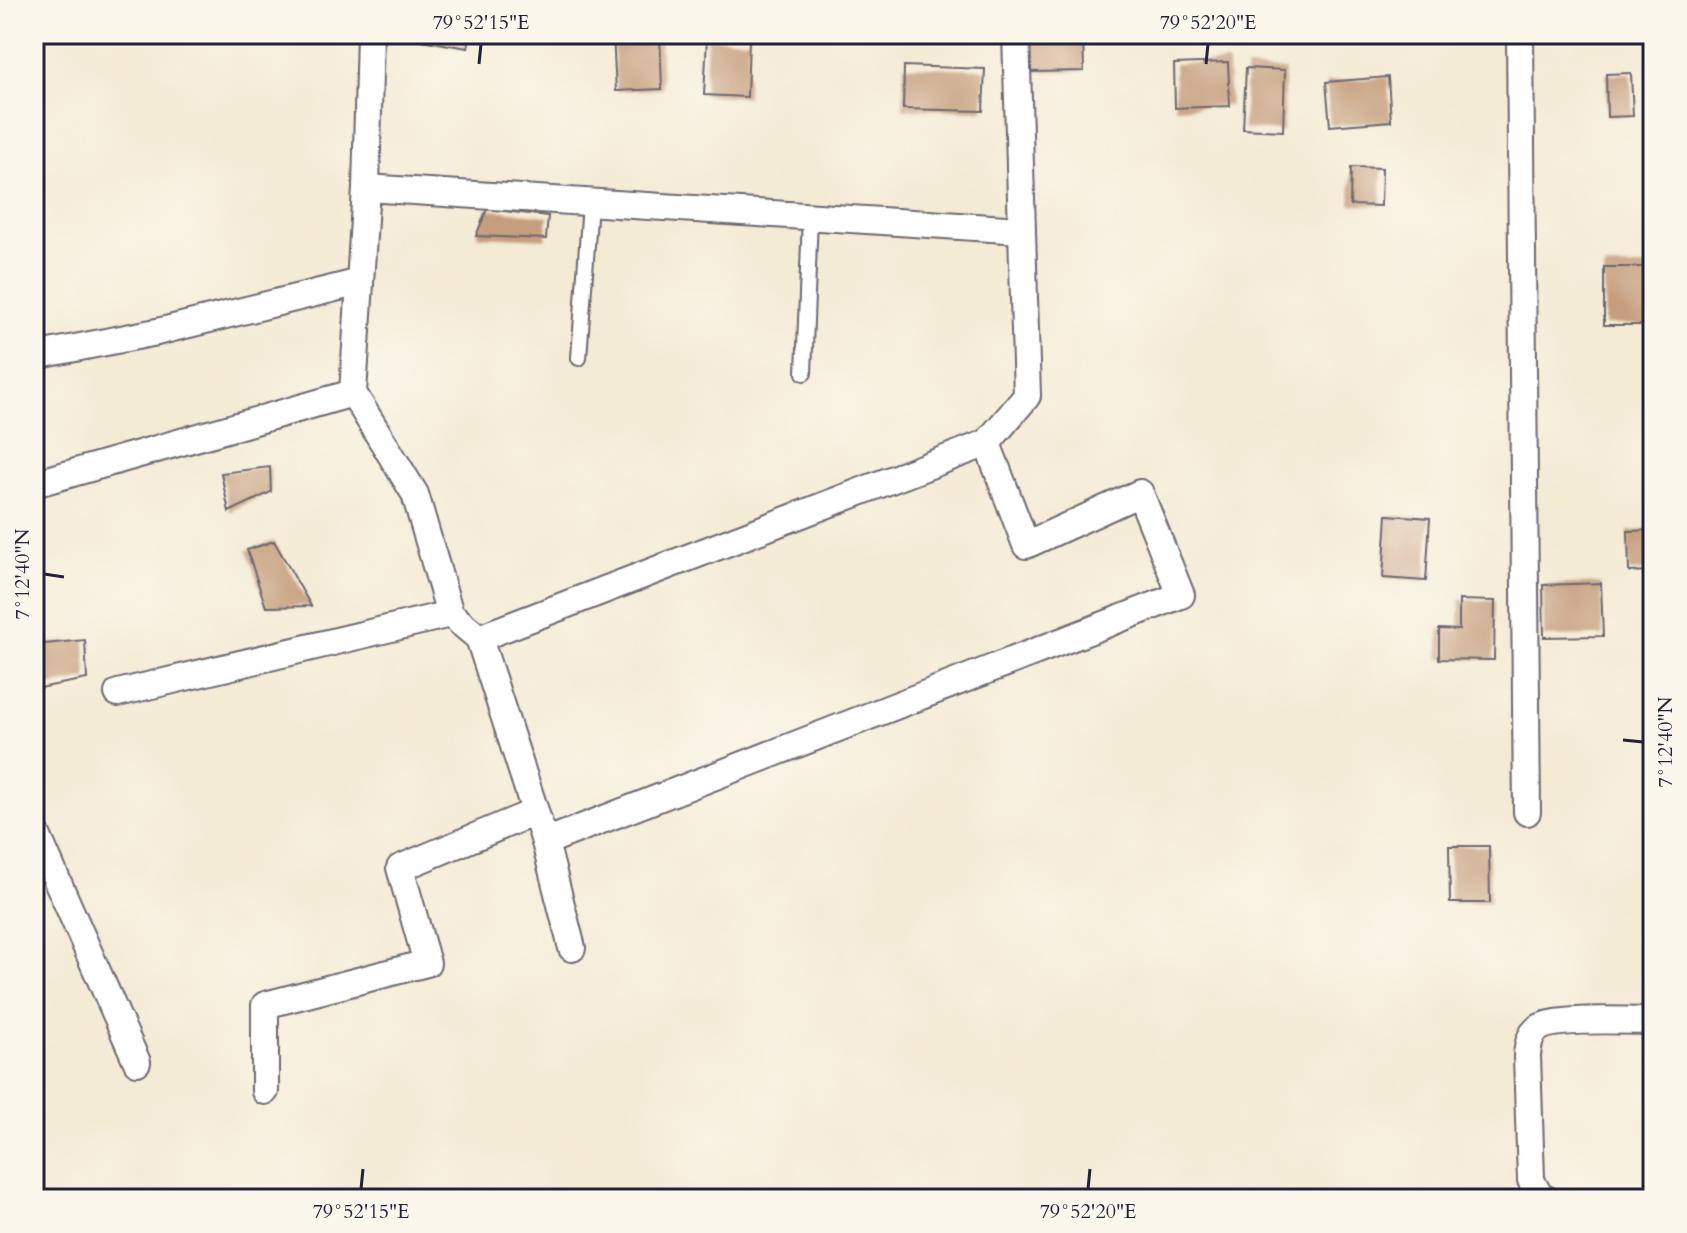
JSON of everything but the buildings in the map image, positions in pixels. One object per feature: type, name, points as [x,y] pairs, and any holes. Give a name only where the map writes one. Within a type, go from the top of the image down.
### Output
[{"type":"street","points":[[370,34],[366,188],[353,393],[415,494],[450,614],[479,638],[545,842],[572,948]]},
{"type":"street","points":[[479,638],[987,443],[1027,396],[1016,34]]},
{"type":"street","points":[[1520,34],[1527,812]]},
{"type":"street","points":[[366,188],[1022,230]]},
{"type":"street","points":[[34,356],[157,332],[360,282]]},
{"type":"street","points":[[34,484],[353,393]]},
{"type":"street","points":[[545,842],[1181,595],[1140,493],[1026,545],[987,443]]},
{"type":"street","points":[[118,693],[450,614]]},
{"type":"street","points":[[265,1091],[265,1005],[427,963],[400,868],[535,812]]},
{"type":"street","points":[[34,828],[137,1062]]},
{"type":"street","points":[[1546,1199],[1540,1197],[1531,1180],[1529,1039],[1539,1027],[1567,1021],[1653,1021]]},
{"type":"lane","points":[[579,358],[590,203]]},
{"type":"lane","points":[[804,373],[810,216]]}]
